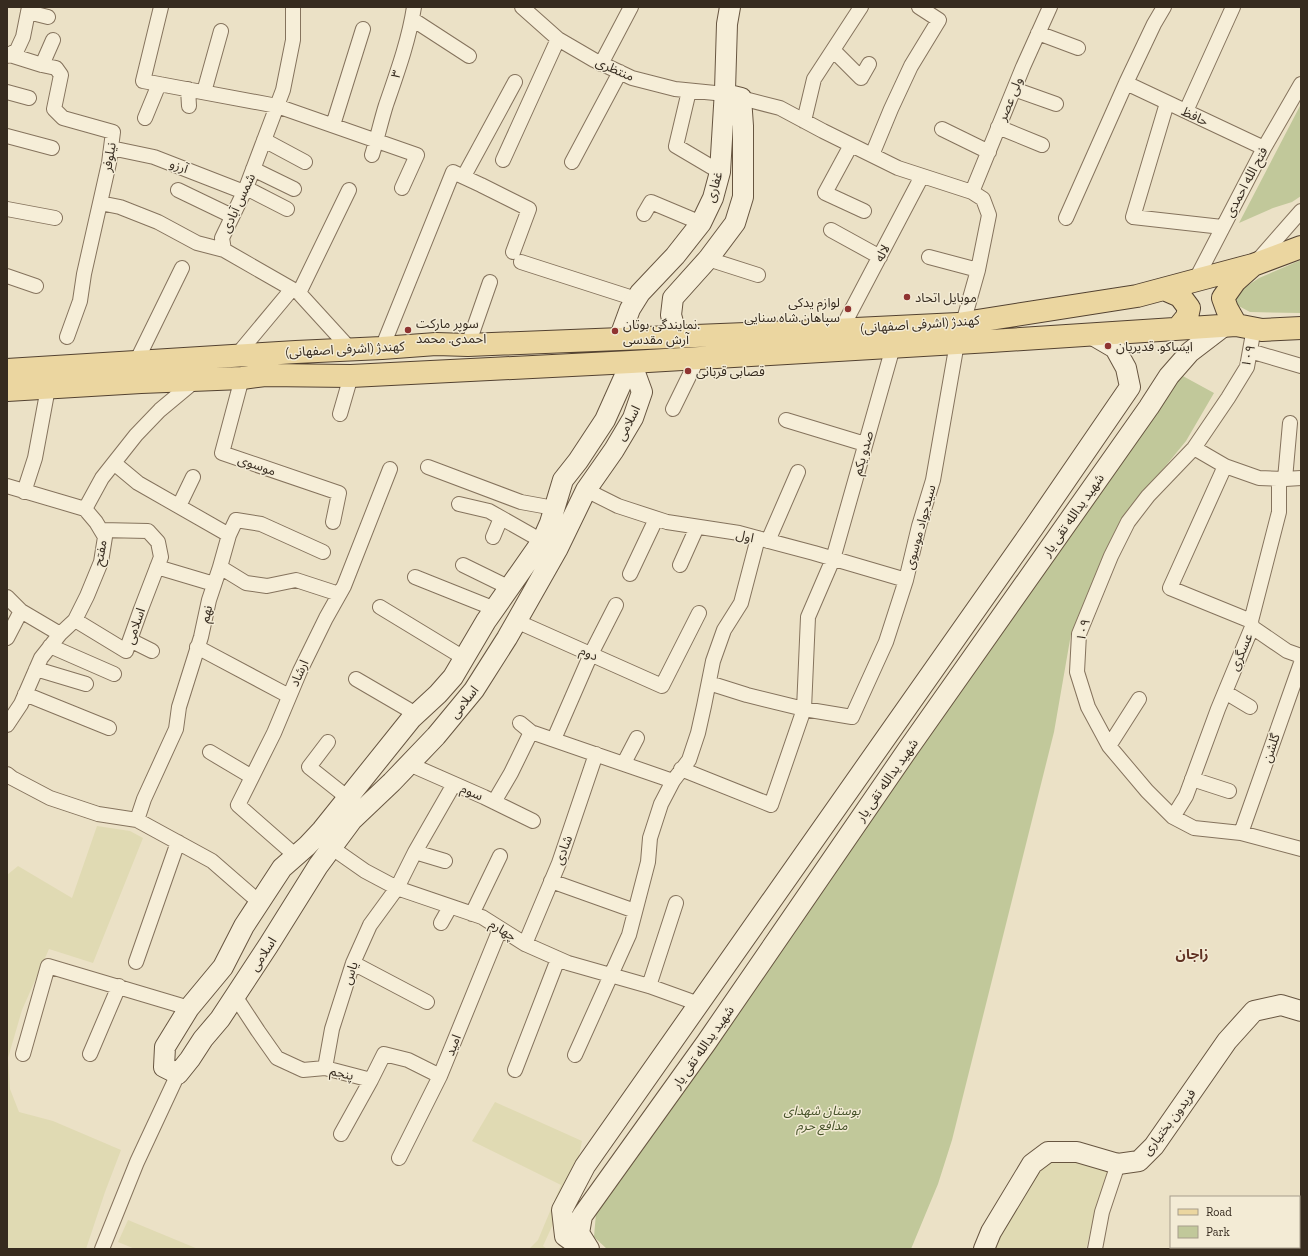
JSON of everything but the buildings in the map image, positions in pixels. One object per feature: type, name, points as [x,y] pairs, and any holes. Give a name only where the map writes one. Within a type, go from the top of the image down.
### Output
[{"type":"main road","name":"کهندژ (اشرفی اصفهانی)","points":[[7,370],[436,344],[468,345],[619,339],[841,330],[963,323],[1137,296],[1253,265],[1301,247]]},
{"type":"main road","points":[[1238,326],[1226,309],[1223,298],[1235,281],[1253,265]]},
{"type":"main road","points":[[1164,289],[1180,296],[1189,308],[1187,317],[1178,328]]},
{"type":"main road","name":"کهندژ (اشرفی اصفهانی)","points":[[7,390],[242,378],[265,375],[351,376],[631,362],[893,347],[1178,328],[1238,326],[1262,330],[1301,328]]},
{"type":"main road","points":[[390,374],[370,365],[374,358],[398,352],[416,350],[436,344]]},
{"type":"main road","points":[[265,375],[296,363],[352,358],[357,356],[354,349]]},
{"type":"street","points":[[161,7],[143,81],[277,106],[417,155],[402,188]]},
{"type":"street","name":"شمس آبادی","points":[[293,7],[293,40],[283,90],[245,190],[222,238],[224,250],[295,291],[354,349]]},
{"type":"street","points":[[602,64],[631,7]]},
{"type":"street","name":"غفاری","points":[[678,336],[671,315],[673,298],[708,258],[735,223],[742,197],[743,126],[733,96],[727,24],[730,7]]},
{"type":"street","points":[[804,121],[814,79],[862,7]]},
{"type":"street","name":"ولی عصر","points":[[972,192],[1014,89],[1050,7]]},
{"type":"street","points":[[1066,218],[1126,83],[1154,24],[1164,7]]},
{"type":"street","points":[[1186,111],[1233,7]]},
{"type":"street","points":[[872,155],[911,66],[939,20],[923,8]]},
{"type":"street","name":"منتظری","points":[[528,9],[558,39],[602,64],[620,72],[640,80],[675,90],[733,96],[780,108],[898,168],[972,192]]},
{"type":"street","points":[[7,55],[17,50],[29,10],[48,18]]},
{"type":"street","points":[[413,13],[468,56]]},
{"type":"street","name":"۳","points":[[372,155],[403,52],[413,13]]},
{"type":"street","points":[[333,125],[363,29]]},
{"type":"street","points":[[204,92],[221,31]]},
{"type":"street","points":[[1038,33],[1078,48]]},
{"type":"street","points":[[503,160],[558,39]]},
{"type":"street","points":[[42,65],[53,40]]},
{"type":"street","points":[[834,51],[861,78],[869,64]]},
{"type":"street","name":"نیلوفر","points":[[7,55],[56,68],[61,75],[54,109],[63,118],[113,132],[100,203],[84,274],[80,301],[67,336]]},
{"type":"street","points":[[572,162],[620,72]]},
{"type":"street","points":[[464,176],[515,82]]},
{"type":"street","name":"حافظ","points":[[1126,83],[1264,148]]},
{"type":"street","points":[[144,118],[159,84]]},
{"type":"street","name":"فتح الله احمدی","points":[[1195,281],[1264,148],[1301,84]]},
{"type":"street","points":[[188,89],[189,106]]},
{"type":"street","points":[[1014,89],[1056,104]]},
{"type":"street","points":[[689,91],[676,146],[720,172]]},
{"type":"street","points":[[7,92],[29,98]]},
{"type":"street","name":"غفاری","points":[[619,339],[630,309],[640,293],[675,256],[701,223],[713,198],[720,172],[733,96]]},
{"type":"street","points":[[1167,103],[1133,217],[1222,227]]},
{"type":"street","points":[[998,127],[1042,145]]},
{"type":"street","points":[[942,129],[988,152]]},
{"type":"street","points":[[7,136],[52,148]]},
{"type":"street","points":[[264,140],[305,162]]},
{"type":"street","points":[[851,145],[825,192],[864,211]]},
{"type":"street","name":"آرزو","points":[[111,148],[154,157],[245,190],[287,209]]},
{"type":"street","points":[[253,169],[294,189]]},
{"type":"street","points":[[382,348],[453,172],[464,176],[529,210],[517,257],[636,299]]},
{"type":"street","name":"لاله","points":[[841,330],[922,176]]},
{"type":"street","points":[[178,190],[232,216]]},
{"type":"street","points":[[237,355],[295,291],[349,190]]},
{"type":"street","points":[[963,323],[978,270],[989,215],[984,199],[972,192]]},
{"type":"street","points":[[644,214],[651,202],[701,223]]},
{"type":"street","points":[[100,203],[120,207],[158,222],[197,244],[224,250]]},
{"type":"street","points":[[7,209],[55,218]]},
{"type":"street","points":[[1253,265],[1301,211]]},
{"type":"street","points":[[831,230],[880,257]]},
{"type":"street","points":[[929,257],[978,270]]},
{"type":"street","points":[[708,258],[758,275]]},
{"type":"street","points":[[136,362],[182,268]]},
{"type":"street","points":[[7,276],[36,286]]},
{"type":"street","points":[[468,345],[490,282]]},
{"type":"street","name":"۱۰۹","points":[[1238,326],[1250,351],[1247,367],[1194,448],[1148,496],[1128,522],[1111,556],[1079,634],[1077,672],[1088,707],[1109,746],[1147,791],[1173,817],[1194,828],[1241,833],[1301,849]]},
{"type":"street","name":"شهید یدالله تقی یار","points":[[589,1249],[579,1233],[582,1216],[706,1043],[908,749],[1149,407],[1169,376],[1190,352],[1238,326]]},
{"type":"street","points":[[1091,334],[1115,348],[1126,368],[1130,387],[1126,392]]},
{"type":"street","name":"سیدجواد موسوی","points":[[804,709],[852,717],[886,642],[906,580],[919,526],[933,480],[957,343]]},
{"type":"street","name":"صدو یکم","points":[[681,769],[771,805],[804,709],[808,617],[833,559],[893,347]]},
{"type":"street","points":[[1250,351],[1301,366]]},
{"type":"street","points":[[672,409],[698,358]]},
{"type":"street","name":"اسلامی","points":[[631,362],[605,420],[578,461],[563,480],[550,523],[542,541],[495,609],[453,677],[438,694],[416,714],[348,798],[324,842],[318,866],[220,1019],[203,1039],[178,1074],[164,1067],[165,1047],[189,1008],[223,967],[244,926],[282,868],[296,856],[324,842],[352,820],[436,736],[474,690],[507,638],[558,548],[586,490],[614,450],[633,418],[642,392],[631,362]]},
{"type":"street","points":[[340,414],[351,376]]},
{"type":"street","name":"موسوی","points":[[242,378],[222,454],[339,493],[333,522]]},
{"type":"street","points":[[7,486],[86,509],[102,478],[136,435],[160,410],[196,380]]},
{"type":"street","points":[[24,492],[35,458],[48,388]]},
{"type":"street","points":[[1126,392],[1136,392],[1145,398],[1149,407]]},
{"type":"street","name":"شهید یدالله تقی یار","points":[[583,1249],[566,1236],[562,1210],[585,1166],[1025,540],[1126,392]]},
{"type":"street","points":[[786,420],[865,444]]},
{"type":"street","name":"عسگری","points":[[1173,817],[1186,796],[1252,624],[1279,512],[1290,423]]},
{"type":"street","points":[[1194,448],[1225,466],[1259,478],[1301,478]]},
{"type":"street","points":[[114,463],[138,483],[229,535],[236,520],[261,524],[323,552]]},
{"type":"street","points":[[1225,466],[1170,588],[1252,624],[1287,651],[1301,656]]},
{"type":"street","points":[[428,467],[521,502],[554,508]]},
{"type":"street","name":"ارشاد","points":[[296,856],[238,805],[274,733],[289,696],[319,631],[344,586],[390,469]]},
{"type":"street","points":[[575,1055],[629,934],[648,862],[650,838],[661,804],[673,781],[689,760],[698,733],[713,661],[724,630],[740,603],[763,540],[798,472]]},
{"type":"street","points":[[179,506],[193,477]]},
{"type":"street","name":"اول","points":[[586,490],[618,506],[656,519],[739,534],[906,580]]},
{"type":"street","points":[[459,504],[489,511],[542,541]]},
{"type":"street","name":"مفتح","points":[[7,725],[21,704],[41,658],[60,634],[75,620],[101,562],[105,537],[86,509]]},
{"type":"street","points":[[493,537],[501,518]]},
{"type":"street","points":[[630,574],[656,519]]},
{"type":"street","points":[[680,565],[697,527]]},
{"type":"street","name":"اسلامی","points":[[75,620],[126,651],[161,557],[158,542],[148,531],[101,530]]},
{"type":"street","name":"نهم","points":[[137,820],[144,799],[176,729],[179,708],[198,647],[209,600],[229,535]]},
{"type":"street","points":[[463,565],[510,588]]},
{"type":"street","points":[[157,567],[214,584]]},
{"type":"street","points":[[220,567],[246,583],[267,586],[296,580],[339,594]]},
{"type":"street","points":[[415,577],[495,609]]},
{"type":"street","points":[[7,597],[21,611],[60,634]]},
{"type":"street","points":[[554,739],[590,654],[616,605]]},
{"type":"street","points":[[380,607],[464,658]]},
{"type":"street","points":[[7,638],[21,611]]},
{"type":"street","name":"دوم","points":[[516,621],[662,686],[699,613]]},
{"type":"street","points":[[130,640],[152,651]]},
{"type":"street","points":[[50,646],[114,674]]},
{"type":"street","points":[[198,647],[289,696]]},
{"type":"street","name":"گلشن","points":[[1241,833],[1301,662]]},
{"type":"street","points":[[36,668],[86,684]]},
{"type":"street","points":[[356,679],[416,714]]},
{"type":"street","points":[[708,683],[747,695],[804,709]]},
{"type":"street","points":[[1225,692],[1250,707]]},
{"type":"street","points":[[25,694],[109,728]]},
{"type":"street","points":[[1109,746],[1139,699]]},
{"type":"street","points":[[520,723],[531,732],[673,781]]},
{"type":"street","points":[[494,802],[512,773],[531,732]]},
{"type":"street","points":[[624,764],[637,738]]},
{"type":"street","points":[[328,742],[309,767],[348,798]]},
{"type":"street","points":[[210,752],[252,777]]},
{"type":"street","name":"شادی","points":[[525,944],[552,881],[587,784],[596,754]]},
{"type":"street","name":"سوم","points":[[409,764],[534,821]]},
{"type":"street","points":[[7,774],[50,798],[98,814],[137,820],[212,861],[259,902]]},
{"type":"street","points":[[1192,779],[1230,791]]},
{"type":"street","name":"یاس","points":[[325,1068],[332,1029],[353,963],[370,925],[397,888],[415,852],[454,784]]},
{"type":"street","points":[[136,962],[178,842]]},
{"type":"street","name":"چهارم","points":[[324,842],[365,871],[397,888],[482,917],[525,944],[558,958],[611,976],[649,986],[699,1004]]},
{"type":"street","points":[[415,852],[445,861]]},
{"type":"street","points":[[472,914],[500,856]]},
{"type":"street","points":[[552,881],[635,911]]},
{"type":"street","points":[[649,986],[676,903]]},
{"type":"street","points":[[441,923],[450,907]]},
{"type":"street","name":"امید","points":[[399,1158],[440,1076],[500,929]]},
{"type":"street","points":[[516,1070],[558,958]]},
{"type":"street","points":[[353,963],[427,1002]]},
{"type":"street","points":[[23,1054],[48,966],[189,1008]]},
{"type":"street","points":[[90,1054],[119,986]]},
{"type":"street","name":"پنجم","points":[[235,996],[278,1058],[303,1070],[325,1068],[371,1080],[384,1054],[408,1060],[440,1076]]},
{"type":"street","name":"فریدون بختیاری","points":[[984,1249],[991,1232],[1032,1164],[1048,1152],[1077,1152],[1118,1164],[1139,1161],[1154,1146],[1227,1041],[1254,1011],[1281,1005],[1301,1011]]},
{"type":"street","points":[[102,1249],[138,1162],[178,1074]]},
{"type":"street","points":[[341,1134],[371,1080]]},
{"type":"street","points":[[1095,1249],[1102,1212],[1118,1164]]},
{"type":"shaded area","points":[[97,826],[130,831],[143,838],[93,963],[49,949],[22,1010],[8,1058],[10,1089],[19,1112],[53,1121],[121,1150],[86,1249],[7,1249],[7,875],[18,866],[72,898]]},
{"type":"shaded area","points":[[495,1102],[582,1141],[575,1176],[543,1246],[547,1249],[529,1249],[538,1240],[561,1185],[472,1141]]},
{"type":"shaded area","points":[[1078,1159],[1110,1168],[1094,1216],[1086,1249],[993,1249],[1031,1180],[1050,1161]]},
{"type":"shaded area","points":[[128,1220],[198,1249],[135,1249],[118,1242]]},
{"type":"green space","points":[[1301,104],[1301,196],[1292,202],[1273,208],[1239,223]]},
{"type":"green space","points":[[1301,260],[1301,313],[1250,312],[1233,303],[1241,290],[1259,278]]},
{"type":"green space","name":"بوستان شهدای مدافع حرم","points":[[1181,375],[1214,393],[1186,441],[1123,518],[1071,634],[1054,732],[952,1140],[938,1184],[911,1249],[607,1249],[594,1237],[596,1213]]},
{"type":"place","name":"موبایل اتحاد","points":[[907,297]]},
{"type":"place","name":"لوازم یدکی سپاهان.شاه سنایی","points":[[848,309]]},
{"type":"place","name":"سوپر مارکت احمدی. محمد","points":[[408,330]]},
{"type":"place","name":"نمایندگی بوتان. آرش مقدسی","points":[[615,331]]},
{"type":"place","name":"ایساکو. قدیریان","points":[[1108,346]]},
{"type":"place","name":"قصابی قربانی","points":[[688,371]]},
{"type":"district","name":"زاجان","points":[[1192,954]]}]
